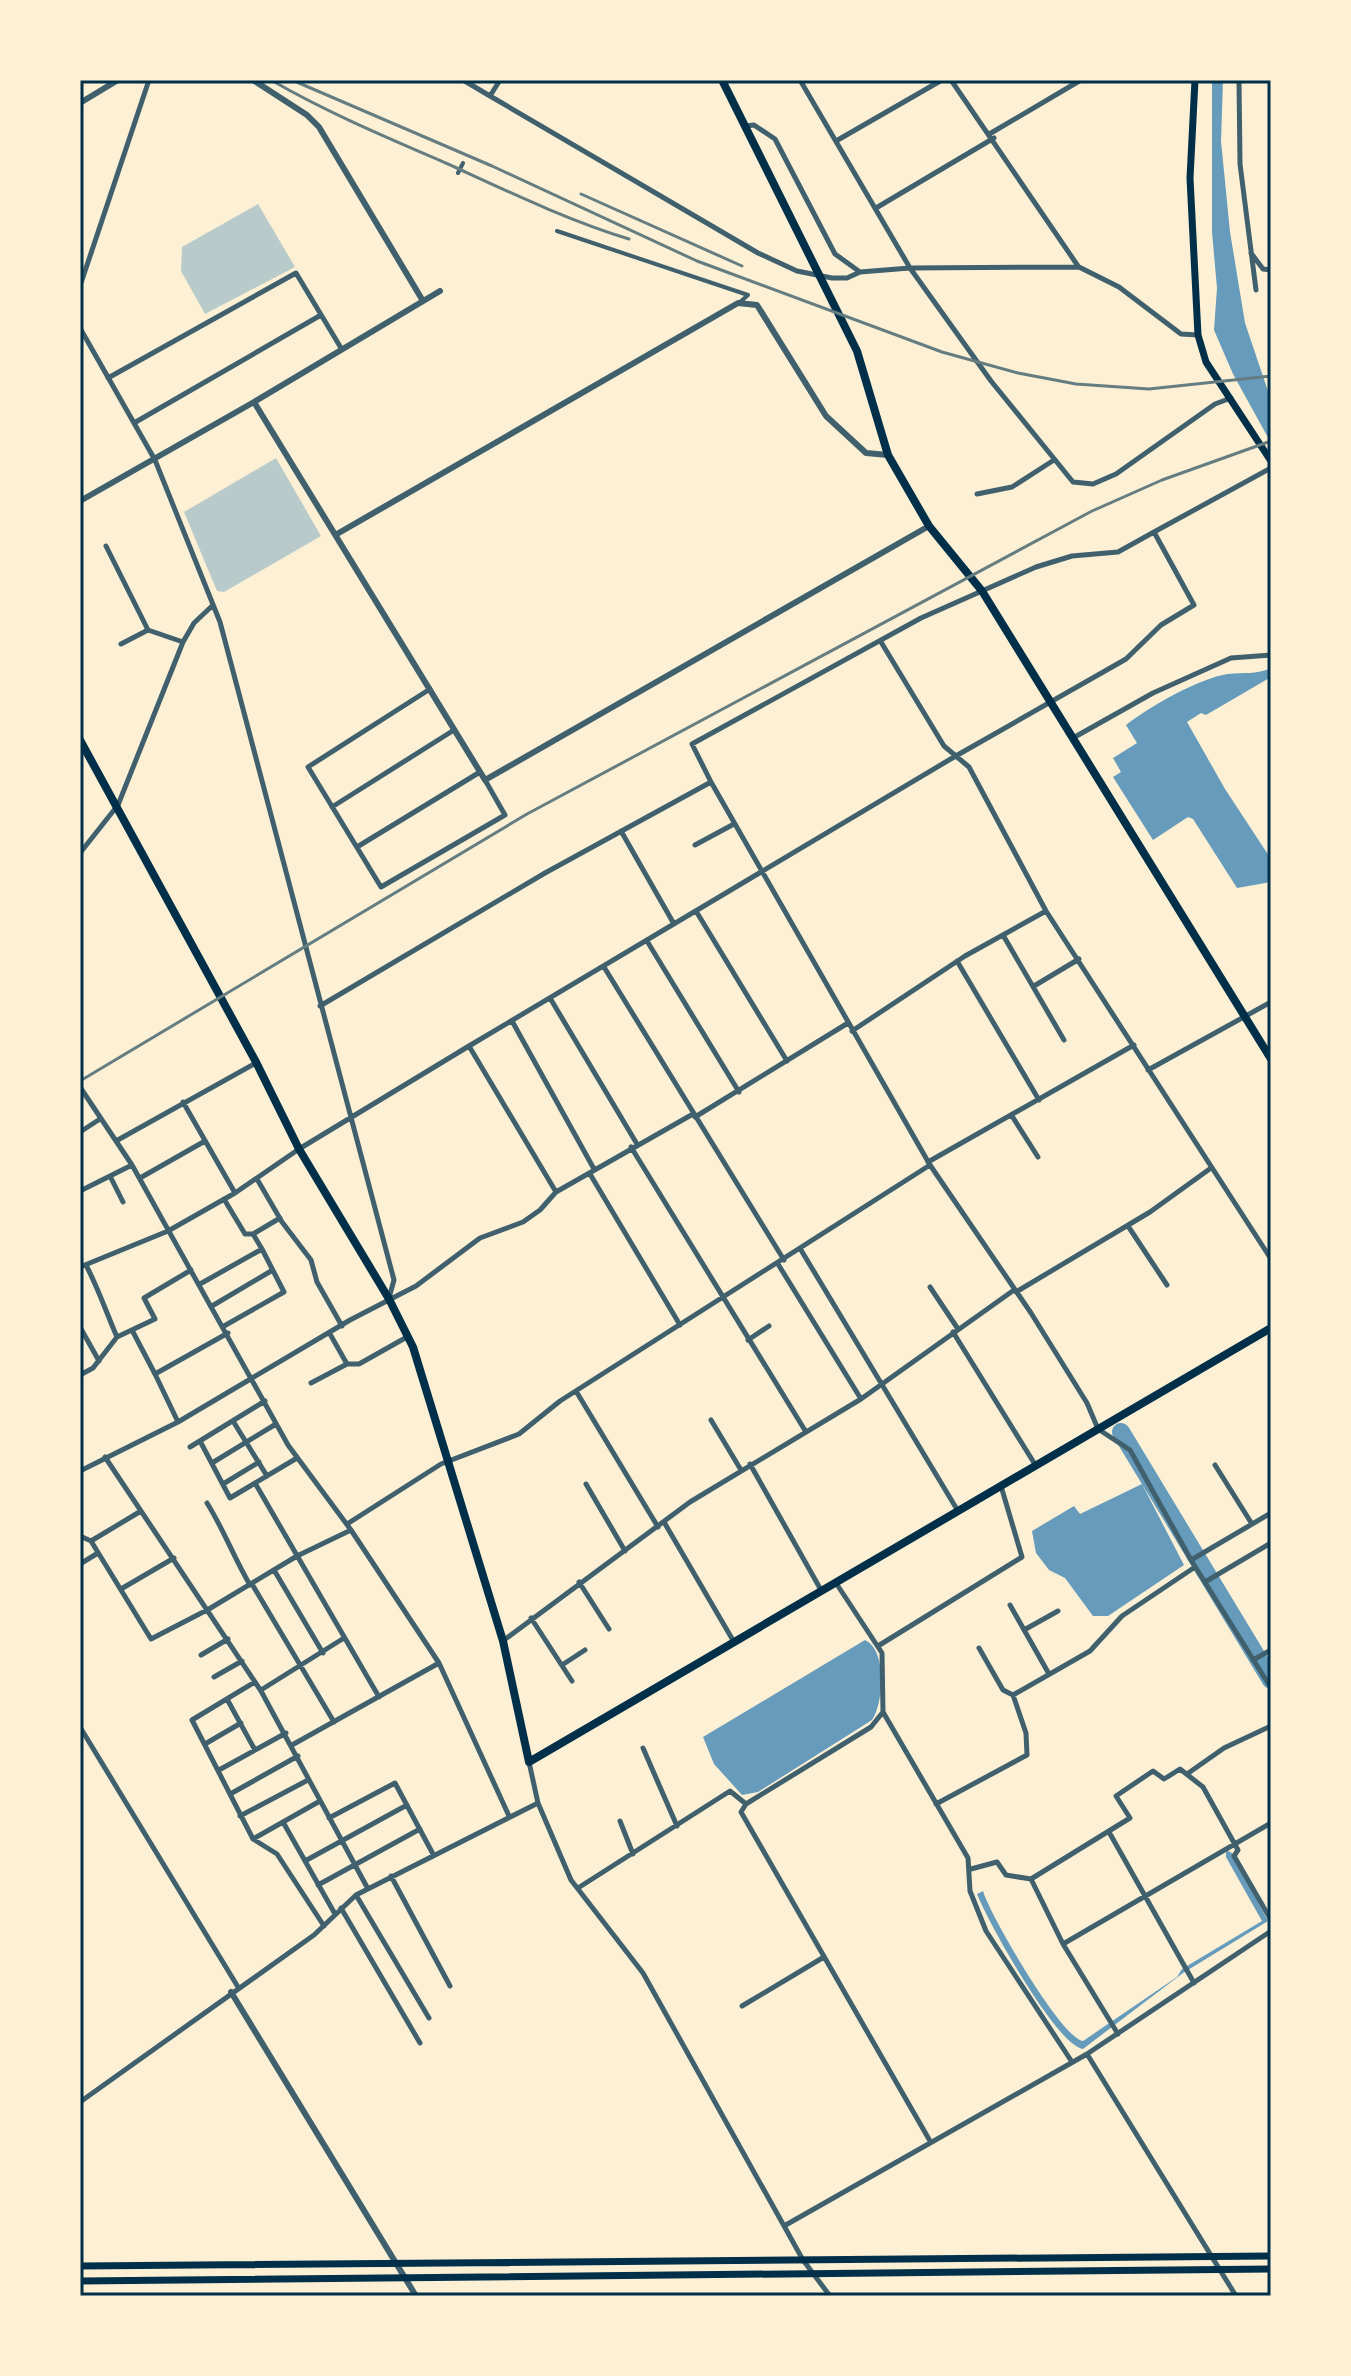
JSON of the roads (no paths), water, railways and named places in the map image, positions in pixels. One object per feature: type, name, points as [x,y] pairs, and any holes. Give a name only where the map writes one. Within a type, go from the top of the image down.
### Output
[{"type":"main road","points":[[722,80],[857,351],[888,455],[929,526],[982,591],[1271,1059]]},
{"type":"main road","points":[[1195,80],[1190,178],[1198,335],[1206,362],[1271,461]]},
{"type":"main road","points":[[80,740],[256,1062],[299,1149],[389,1299],[408,1337],[503,1641],[529,1762],[1271,1328]]},
{"type":"main road","points":[[80,2266],[1271,2256]]},
{"type":"main road","points":[[80,2281],[1271,2269]]},
{"type":"street","points":[[80,103],[118,80]]},
{"type":"street","points":[[80,286],[149,80]]},
{"type":"street","points":[[253,80],[307,115],[319,127],[423,301]]},
{"type":"street","points":[[463,80],[758,253],[797,271],[847,278],[860,272],[910,268],[1079,267]]},
{"type":"street","points":[[490,96],[500,80]]},
{"type":"street","points":[[800,80],[910,268],[1073,482],[1093,484],[1116,474],[1215,404],[1231,398]]},
{"type":"street","points":[[836,141],[942,80]]},
{"type":"street","points":[[951,80],[992,135],[1079,267],[1141,301],[1181,334],[1198,335]]},
{"type":"street","points":[[876,208],[1081,80]]},
{"type":"street","points":[[1239,80],[1240,164],[1256,290]]},
{"type":"street","points":[[745,126],[754,125],[775,139],[796,185],[835,254],[860,272]]},
{"type":"street","points":[[458,173],[463,163]]},
{"type":"street","points":[[337,534],[748,295],[557,231]]},
{"type":"street","points":[[1249,249],[1263,269],[1271,270]]},
{"type":"street","points":[[108,378],[296,273],[341,348]]},
{"type":"street","points":[[80,501],[440,291]]},
{"type":"street","points":[[738,303],[757,305],[826,416],[866,453],[888,455]]},
{"type":"street","points":[[134,423],[321,315]]},
{"type":"street","points":[[80,328],[155,460],[220,622],[394,1280],[389,1299]]},
{"type":"street","points":[[254,402],[337,534],[485,780],[505,815],[381,887],[308,767],[430,689]]},
{"type":"street","points":[[977,494],[1012,487],[1054,460]]},
{"type":"street","points":[[1271,468],[1118,552],[1072,556],[921,618],[692,744],[761,872],[929,1164],[1087,1403],[1098,1429],[1130,1450],[1194,1558],[1195,1567],[1208,1580],[1271,1688]]},
{"type":"street","points":[[485,780],[929,526]]},
{"type":"street","points":[[117,1337],[105,1311],[105,1302],[83,1266],[168,1231],[235,1193],[299,1149],[469,1046],[954,757],[1126,659],[1161,625],[1194,605],[1154,532]]},
{"type":"street","points":[[106,546],[148,630],[183,642]]},
{"type":"street","points":[[80,853],[118,805],[183,642],[194,623],[212,606]]},
{"type":"street","points":[[121,644],[148,630]]},
{"type":"street","points":[[881,642],[954,757],[969,767],[1046,911],[1271,1259]]},
{"type":"street","points":[[1073,738],[1153,693],[1231,658],[1271,655]]},
{"type":"street","points":[[332,807],[454,730]]},
{"type":"street","points":[[357,847],[480,772]]},
{"type":"street","points":[[320,1006],[711,782]]},
{"type":"street","points":[[695,845],[734,824]]},
{"type":"street","points":[[621,831],[674,924]]},
{"type":"street","points":[[696,911],[787,1061]]},
{"type":"street","points":[[852,1031],[957,961],[1046,911]]},
{"type":"street","points":[[1003,935],[1064,1040]]},
{"type":"street","points":[[647,941],[739,1092]]},
{"type":"street","points":[[1034,986],[1079,959]]},
{"type":"street","points":[[957,961],[1039,1100]]},
{"type":"street","points":[[604,967],[861,1399]]},
{"type":"street","points":[[550,998],[722,1297],[806,1432]]},
{"type":"street","points":[[1148,1070],[1271,1002]]},
{"type":"street","points":[[512,1021],[592,1171],[680,1325]]},
{"type":"street","points":[[80,1471],[178,1422],[416,1286],[480,1238],[523,1222],[540,1210],[556,1192],[634,1145],[739,1092],[848,1023]]},
{"type":"street","points":[[80,1536],[91,1541],[151,1639],[209,1609],[349,1527],[448,1460],[519,1434],[576,1391],[801,1250],[929,1164],[1134,1045]]},
{"type":"street","points":[[469,1046],[556,1192]]},
{"type":"street","points":[[116,1141],[256,1062]]},
{"type":"street","points":[[80,1087],[140,1178],[297,1458],[349,1527],[439,1663],[509,1816]]},
{"type":"street","points":[[183,1102],[235,1193]]},
{"type":"street","points":[[1012,1116],[1038,1157]]},
{"type":"street","points":[[80,1132],[100,1119]]},
{"type":"street","points":[[140,1178],[205,1141]]},
{"type":"street","points":[[80,1191],[132,1165]]},
{"type":"street","points":[[503,1641],[579,1582],[741,1470],[861,1399],[955,1330],[1015,1291],[1128,1226],[1211,1168]]},
{"type":"street","points":[[110,1176],[123,1202]]},
{"type":"street","points":[[257,1179],[280,1218],[302,1244],[317,1282],[342,1326]]},
{"type":"street","points":[[224,1199],[245,1234],[253,1234],[280,1218]]},
{"type":"street","points":[[1128,1226],[1167,1285]]},
{"type":"street","points":[[224,1326],[284,1292],[253,1234]]},
{"type":"street","points":[[200,1284],[262,1249]]},
{"type":"street","points":[[801,1250],[959,1511]]},
{"type":"street","points":[[80,1375],[99,1361],[117,1337],[155,1319],[144,1298],[191,1270]]},
{"type":"street","points":[[212,1306],[271,1271]]},
{"type":"street","points":[[930,1287],[1036,1466]]},
{"type":"street","points":[[748,1340],[769,1326]]},
{"type":"street","points":[[80,1327],[99,1361]]},
{"type":"street","points":[[133,1332],[178,1422]]},
{"type":"street","points":[[155,1374],[228,1333]]},
{"type":"street","points":[[330,1334],[347,1364]]},
{"type":"street","points":[[311,1383],[347,1364],[359,1364],[408,1337]]},
{"type":"street","points":[[576,1391],[734,1642]]},
{"type":"street","points":[[190,1447],[265,1401]]},
{"type":"street","points":[[711,1420],[741,1470]]},
{"type":"street","points":[[233,1421],[267,1476]]},
{"type":"street","points":[[212,1463],[276,1424]]},
{"type":"street","points":[[200,1441],[230,1498],[297,1458]]},
{"type":"street","points":[[105,1457],[261,1691],[368,1889]]},
{"type":"street","points":[[223,1484],[259,1462]]},
{"type":"street","points":[[750,1464],[821,1590]]},
{"type":"street","points":[[1215,1465],[1252,1524]]},
{"type":"street","points":[[255,1483],[379,1697]]},
{"type":"street","points":[[586,1484],[625,1551]]},
{"type":"street","points":[[878,1646],[1022,1557],[1001,1486]]},
{"type":"street","points":[[207,1503],[229,1539],[233,1557],[334,1722]]},
{"type":"street","points":[[91,1541],[141,1511]]},
{"type":"street","points":[[1194,1558],[1271,1513]]},
{"type":"street","points":[[1208,1580],[1271,1543]]},
{"type":"street","points":[[80,1564],[98,1553]]},
{"type":"street","points":[[121,1589],[174,1558]]},
{"type":"street","points":[[1013,1695],[1090,1651],[1132,1609],[1195,1567]]},
{"type":"street","points":[[274,1570],[323,1653]]},
{"type":"street","points":[[579,1582],[609,1629]]},
{"type":"street","points":[[835,1582],[878,1646],[883,1659],[883,1712],[971,1869],[970,1891],[986,1931],[1072,2062]]},
{"type":"street","points":[[1010,1605],[1049,1674]]},
{"type":"street","points":[[1024,1630],[1058,1611]]},
{"type":"street","points":[[531,1618],[572,1681]]},
{"type":"street","points":[[261,1691],[344,1638]]},
{"type":"street","points":[[201,1655],[228,1639]]},
{"type":"street","points":[[935,1804],[1027,1755],[1026,1733],[1013,1695],[1003,1690],[979,1648]]},
{"type":"street","points":[[562,1665],[585,1650]]},
{"type":"street","points":[[1256,1659],[1271,1650]]},
{"type":"street","points":[[214,1677],[242,1661]]},
{"type":"street","points":[[292,1745],[439,1663]]},
{"type":"street","points":[[255,1682],[192,1720],[253,1839],[277,1854],[324,1926]]},
{"type":"street","points":[[227,1699],[255,1750]]},
{"type":"street","points":[[883,1712],[871,1727],[746,1804],[741,1812],[930,2141]]},
{"type":"street","points":[[205,1744],[241,1723]]},
{"type":"street","points":[[1187,1774],[1224,1748],[1271,1726]]},
{"type":"street","points":[[80,1727],[416,2296]]},
{"type":"street","points":[[219,1770],[286,1733]]},
{"type":"street","points":[[643,1748],[677,1826]]},
{"type":"street","points":[[232,1793],[298,1756]]},
{"type":"street","points":[[529,1762],[538,1803],[566,1870],[643,1973],[803,2260],[830,2296]]},
{"type":"street","points":[[971,1869],[997,1862],[1006,1875],[1031,1879],[1130,1818],[1116,1796],[1153,1771],[1164,1779],[1180,1769],[1203,1787],[1238,1850],[1234,1856],[1271,1920]]},
{"type":"street","points":[[240,1816],[308,1780]]},
{"type":"street","points":[[329,1818],[395,1783],[433,1854]]},
{"type":"street","points":[[578,1888],[730,1791],[746,1804]]},
{"type":"street","points":[[253,1839],[320,1801]]},
{"type":"street","points":[[80,2102],[167,2043],[234,1990],[324,1926],[356,1895],[538,1803]]},
{"type":"street","points":[[305,1861],[407,1805]]},
{"type":"street","points":[[620,1821],[633,1854]]},
{"type":"street","points":[[283,1822],[335,1914]]},
{"type":"street","points":[[1063,1944],[1271,1823]]},
{"type":"street","points":[[318,1885],[420,1829]]},
{"type":"street","points":[[1109,1832],[1143,1898],[1194,1983]]},
{"type":"street","points":[[391,1876],[450,1986]]},
{"type":"street","points":[[1031,1879],[1063,1944],[1118,2034]]},
{"type":"street","points":[[356,1895],[429,2018]]},
{"type":"street","points":[[341,1908],[420,2043]]},
{"type":"street","points":[[784,2226],[1087,2054],[1271,1931]]},
{"type":"street","points":[[742,2006],[824,1957]]},
{"type":"street","points":[[1087,2054],[1236,2296]]},
{"type":"water","points":[[1212,80],[1223,80],[1221,141],[1230,232],[1245,323],[1271,400],[1271,443],[1233,374],[1214,330],[1217,288],[1212,232]]},
{"type":"water","points":[[1271,668],[1271,677],[1206,715],[1201,713],[1187,722],[1225,789],[1271,859],[1271,882],[1237,888],[1193,819],[1188,817],[1153,840],[1113,777],[1121,772],[1113,758],[1137,743],[1126,725],[1161,702],[1216,677]]},
{"type":"water","points":[[1142,1484],[1184,1565],[1108,1616],[1093,1616],[1065,1578],[1049,1570],[1036,1553],[1032,1531],[1074,1506],[1080,1514]]},
{"type":"water","points":[[865,1640],[877,1654],[880,1665],[881,1689],[872,1720],[758,1792],[742,1795],[714,1764],[703,1737]]},
{"type":"water","points":[[1226,1850],[1232,1853],[1268,1921],[1183,1973],[1083,2049],[1071,2042],[1040,2006],[977,1894],[983,1891],[1012,1948],[1059,2020],[1083,2041],[1177,1977],[1182,1969],[1262,1921],[1226,1857]]},
{"type":"waterway","points":[[1121,1432],[1271,1680]]},
{"type":"railway","points":[[271,80],[336,114],[515,195],[629,239]]},
{"type":"railway","points":[[292,80],[492,166],[697,261],[942,352],[1018,373],[1076,384],[1149,389],[1271,376]]},
{"type":"railway","points":[[581,194],[742,266]]},
{"type":"railway","points":[[80,1081],[527,814],[1092,511],[1162,480],[1271,441]]}]
